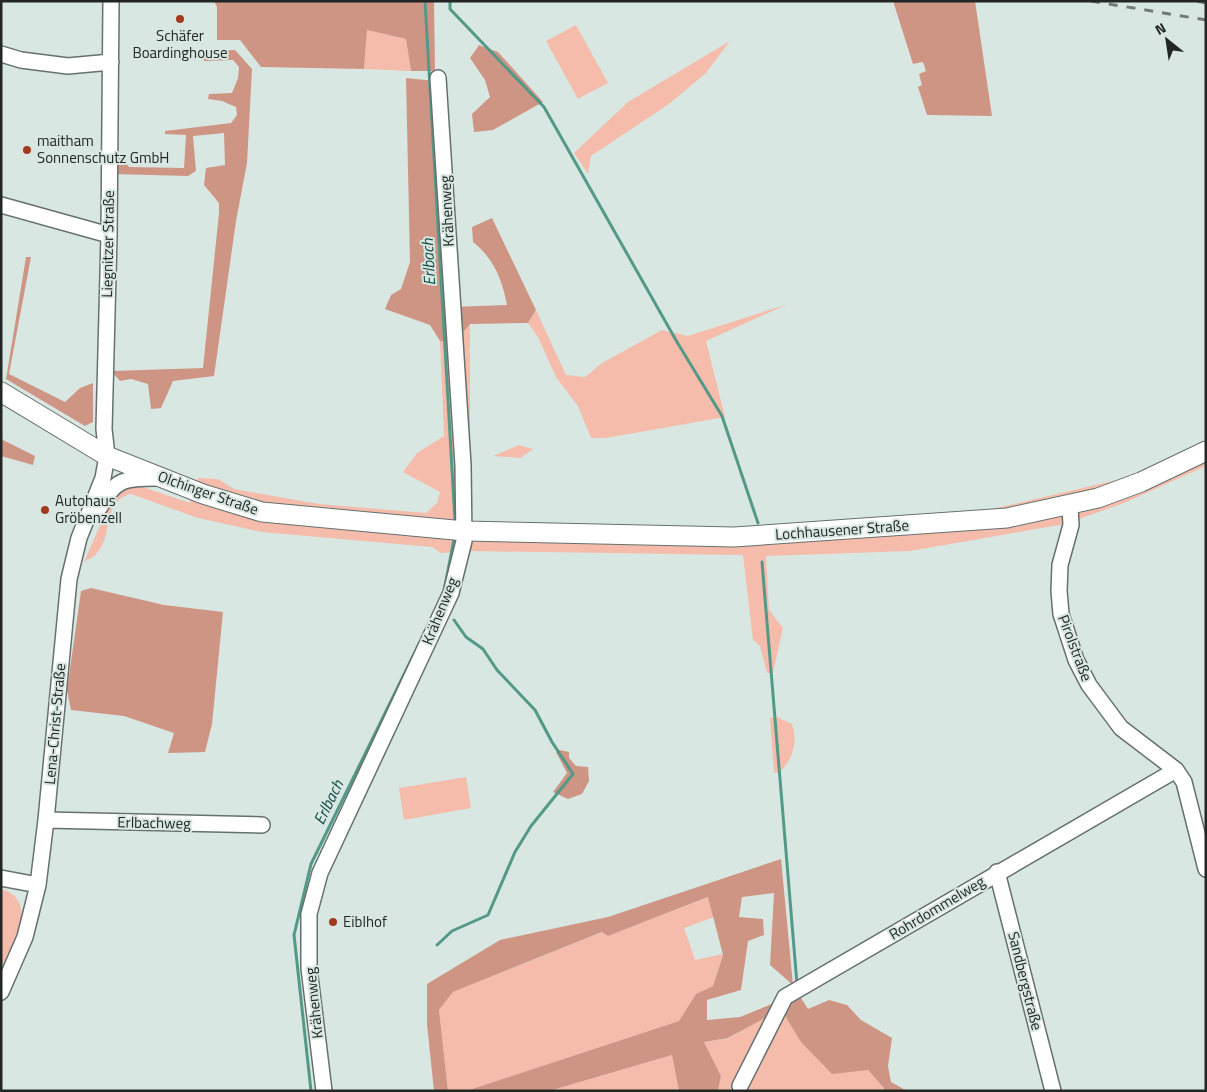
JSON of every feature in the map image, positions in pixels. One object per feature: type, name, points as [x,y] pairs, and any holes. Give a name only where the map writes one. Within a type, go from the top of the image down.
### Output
[{"type":"main road","name":"Olchinger Straße","points":[[1,392],[107,456],[203,494],[262,512],[465,531]]},
{"type":"main road","name":"Lochhausener Straße","points":[[465,531],[734,537],[1007,518],[1070,506],[1141,482],[1206,451]]},
{"type":"street","name":"Liegnitzer Straße","points":[[107,456],[104,429],[109,236],[111,1]]},
{"type":"street","points":[[1,54],[21,60],[68,66],[111,62]]},
{"type":"street","name":"Krähenweg","points":[[324,1091],[309,968],[309,914],[320,873],[451,593],[465,531],[438,78]]},
{"type":"street","points":[[1,205],[109,236]]},
{"type":"street","name":"Lena-Christ-Straße","points":[[1,992],[25,936],[38,884],[69,579],[79,538],[103,478],[107,456]]},
{"type":"street","points":[[74,558],[109,491],[124,480],[163,478]]},
{"type":"street","name":"Pirolstraße","points":[[1070,506],[1072,525],[1060,565],[1059,591],[1061,614],[1076,660],[1089,686],[1121,728],[1176,770],[1184,782],[1206,869]]},
{"type":"street","name":"Rohrdommelweg","points":[[740,1086],[785,996],[1176,770]]},
{"type":"street","name":"Erlbachweg","points":[[46,820],[262,825]]},
{"type":"street","name":"Sandbergstraße","points":[[997,872],[1053,1091]]},
{"type":"street","points":[[1,878],[38,884]]},
{"type":"shaded area","points":[[214,1],[434,1],[435,71],[411,71],[406,39],[367,30],[364,69],[261,67],[240,40],[217,40],[217,7]]},
{"type":"shaded area","points":[[893,1],[975,1],[992,116],[927,115],[918,87],[922,85],[919,74],[926,71],[923,62],[913,64]]},
{"type":"shaded area","points":[[576,25],[608,83],[578,99],[546,41]]},
{"type":"shaded area","points":[[367,30],[406,39],[411,71],[364,69]]},
{"type":"shaded area","points":[[730,41],[706,73],[669,104],[591,156],[588,174],[574,153],[628,102]]},
{"type":"shaded area","points":[[479,45],[498,52],[543,102],[493,130],[474,132],[472,114],[490,97],[485,80],[470,58]]},
{"type":"shaded area","points":[[235,50],[252,69],[247,163],[236,221],[214,376],[173,381],[161,408],[151,409],[148,384],[131,379],[120,381],[111,371],[203,368],[219,213],[219,203],[204,185],[206,168],[225,165],[224,133],[193,136],[196,171],[188,176],[113,174],[113,157],[121,157],[129,167],[184,168],[186,135],[165,134],[165,131],[231,123],[237,115],[236,107],[222,101],[208,99],[209,94],[232,93],[238,78],[239,67],[233,60],[204,61],[203,51]]},
{"type":"shaded area","points":[[406,78],[435,81],[450,307],[507,305],[503,287],[496,270],[486,255],[473,242],[472,227],[492,218],[536,310],[528,323],[470,324],[456,341],[440,341],[430,325],[385,309],[391,295],[401,289],[410,262]]},
{"type":"shaded area","points":[[26,257],[31,257],[9,374],[65,402],[80,388],[93,383],[93,422],[85,426],[6,379]]},
{"type":"shaded area","points":[[788,304],[706,341],[725,417],[606,438],[591,438],[578,406],[556,377],[538,337],[528,323],[536,310],[566,375],[585,377],[602,363],[662,330],[688,336]]},
{"type":"shaded area","points":[[470,324],[470,460],[456,341]]},
{"type":"shaded area","points":[[440,341],[452,341],[471,520],[477,524],[735,529],[988,510],[1117,480],[1170,460],[1206,442],[1206,466],[1124,503],[1065,524],[910,551],[766,556],[769,610],[783,628],[773,673],[767,673],[760,646],[753,640],[743,555],[466,551],[441,553],[432,547],[262,532],[198,518],[131,494],[115,504],[102,545],[96,554],[84,562],[113,496],[131,483],[190,503],[198,478],[218,479],[234,489],[319,504],[426,513],[437,503],[440,492],[403,472],[417,453],[444,436]]},
{"type":"shaded area","points":[[1,439],[35,456],[33,465],[1,456]]},
{"type":"shaded area","points":[[519,445],[533,449],[520,458],[493,456]]},
{"type":"shaded area","points":[[91,588],[164,605],[223,612],[212,724],[205,752],[168,753],[174,733],[124,716],[71,710],[67,690],[81,591]]},
{"type":"shaded area","points":[[777,717],[792,724],[794,744],[788,762],[780,772],[774,773],[770,718]]},
{"type":"shaded area","points":[[559,750],[569,752],[569,758],[576,766],[588,767],[589,781],[582,794],[568,799],[553,792],[567,773],[556,752]]},
{"type":"shaded area","points":[[466,777],[471,808],[404,820],[399,788]]},
{"type":"shaded area","points":[[781,859],[793,985],[770,965],[774,893],[742,897],[739,917],[763,919],[764,935],[748,941],[741,990],[707,1000],[707,1020],[740,1017],[779,1001],[774,1013],[728,1038],[704,1042],[721,1076],[718,1091],[679,1091],[672,1055],[549,1091],[466,1091],[679,1021],[696,994],[713,986],[723,955],[708,897],[608,936],[602,932],[453,992],[439,1010],[448,1091],[434,1091],[427,1024],[427,984],[500,940],[608,917]]},
{"type":"shaded area","points":[[1,889],[13,894],[19,903],[22,913],[17,938],[1,973]]},
{"type":"shaded area","points":[[709,897],[714,917],[684,928],[695,960],[723,954],[713,986],[696,994],[679,1021],[466,1091],[448,1091],[439,1010],[453,992],[603,932],[608,936]]},
{"type":"shaded area","points":[[798,993],[808,1009],[829,1000],[847,1005],[861,1020],[892,1038],[888,1066],[891,1082],[907,1091],[883,1091],[884,1088],[868,1070],[832,1074],[801,1042],[781,1009]]},
{"type":"shaded area","points":[[781,1009],[868,1070],[884,1088],[883,1091],[742,1091]]},
{"type":"shaded area","points":[[774,1013],[733,1091],[718,1091],[721,1076],[704,1042],[729,1038]]},
{"type":"shaded area","points":[[672,1055],[679,1091],[549,1091]]},
{"type":"waterway","name":"Erlbach","points":[[425,1],[455,521]]},
{"type":"waterway","points":[[450,1],[450,9],[544,107],[677,342],[722,416],[758,523]]},
{"type":"waterway","name":"Erlbach","points":[[444,591],[454,539]]},
{"type":"waterway","points":[[762,562],[797,984]]},
{"type":"waterway","points":[[437,945],[452,931],[488,915],[515,852],[531,826],[573,774],[552,742],[535,710],[497,670],[483,649],[466,637],[454,620]]},
{"type":"waterway","name":"Erlbach","points":[[311,1091],[294,935],[311,864],[419,644]]},
{"type":"railway","points":[[1091,1],[1206,20]]},
{"type":"railway","points":[[1197,1],[1206,3]]},
{"type":"place","name":"Schäfer Boardinghouse","points":[[180,19]]},
{"type":"place","name":"maitham Sonnenschutz GmbH","points":[[27,150]]},
{"type":"place","name":"Autohaus Gröbenzell","points":[[45,510]]},
{"type":"place","name":"Eiblhof","points":[[333,922]]}]
